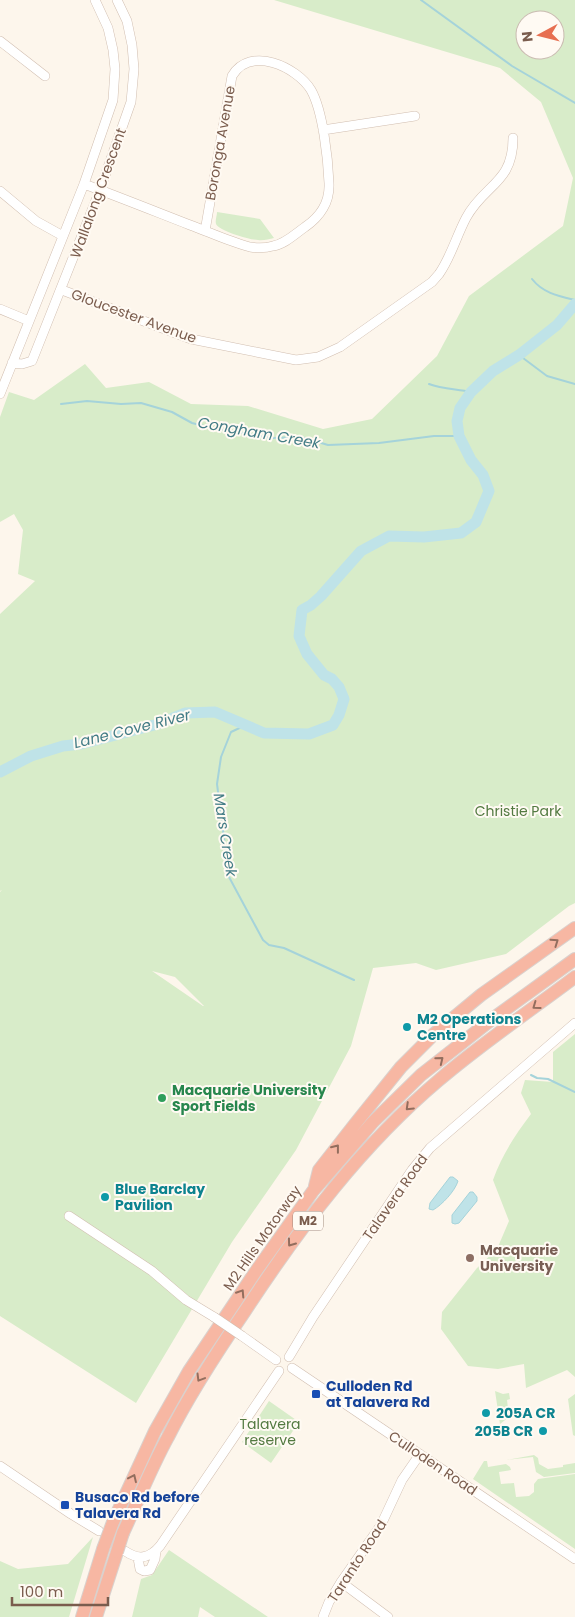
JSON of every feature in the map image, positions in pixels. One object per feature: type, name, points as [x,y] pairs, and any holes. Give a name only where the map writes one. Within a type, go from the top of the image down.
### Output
[{"type":"highway","name":"M2","points":[[313,1191],[319,1170],[386,1084],[428,1040],[481,995],[575,928]]},
{"type":"highway","name":"M2 Hills Motorway","points":[[82,1617],[113,1522],[155,1432],[189,1371],[256,1271],[313,1191],[373,1122],[421,1075],[490,1020],[575,959]]},
{"type":"highway","name":"M2 Hills Motorway","points":[[96,1617],[121,1551],[123,1533],[167,1437],[200,1378],[263,1283],[306,1224],[390,1125],[440,1079],[575,977]]},
{"type":"street","name":"Wallalong Crescent","points":[[0,394],[84,184],[113,100],[115,68],[112,42],[108,28],[95,0]]},
{"type":"street","name":"Wallalong Crescent","points":[[12,363],[22,364],[32,361],[62,290],[131,102],[134,69],[128,21],[117,0]]},
{"type":"street","points":[[0,42],[45,76]]},
{"type":"street","name":"Boronga Avenue","points":[[84,184],[205,231],[251,247],[279,245],[313,222],[322,210],[328,194],[329,177],[320,115],[312,93],[302,78],[277,64],[258,61],[250,62],[236,69],[232,76],[205,231]]},
{"type":"street","points":[[322,130],[414,116]]},
{"type":"street","name":"Gloucester Avenue","points":[[62,290],[191,339],[296,360],[318,357],[340,347],[432,282],[440,274],[472,209],[504,175],[511,162],[513,138]]},
{"type":"street","points":[[0,190],[36,221],[63,236]]},
{"type":"street","points":[[0,309],[29,321]]},
{"type":"street","name":"Talavera Road","points":[[289,1357],[313,1317],[412,1170],[430,1148],[575,1023]]},
{"type":"street","points":[[69,1216],[152,1270],[186,1300],[276,1360]]},
{"type":"street","points":[[276,1360],[284,1355],[292,1361],[292,1368],[287,1372],[279,1371]]},
{"type":"street","points":[[276,1360],[276,1367],[279,1371]]},
{"type":"street","name":"Culloden Road","points":[[292,1368],[575,1558]]},
{"type":"street","points":[[121,1551],[138,1558],[149,1556],[156,1551],[279,1371]]},
{"type":"street","name":"Taranto Road","points":[[323,1617],[329,1602],[341,1582],[381,1525],[402,1480],[420,1454]]},
{"type":"street","points":[[0,1466],[99,1531]]},
{"type":"street","points":[[138,1558],[140,1569],[144,1571],[150,1570],[156,1551]]},
{"type":"street","points":[[341,1582],[388,1617]]},
{"type":"green space","name":"Christie Park","points":[[274,0],[575,0],[575,903],[506,954],[436,970],[416,963],[373,968],[351,1046],[296,1150],[232,1242],[136,1403],[0,1316],[0,892],[2,890],[0,891],[0,614],[35,581],[18,574],[23,530],[14,514],[0,522],[0,417],[9,392],[34,400],[85,364],[106,388],[149,382],[191,404],[248,406],[323,429],[372,419],[437,356],[469,296],[563,226],[573,178],[541,102],[500,68]],"holes":[[[152,971],[175,977],[204,1006]]]},
{"type":"green space","points":[[217,212],[260,219],[274,238],[254,240],[228,232],[216,224]]},
{"type":"green space","points":[[575,1034],[575,1377],[567,1370],[526,1388],[524,1364],[498,1369],[468,1366],[441,1329],[442,1312],[477,1268],[497,1249],[509,1221],[493,1180],[509,1146],[531,1114],[521,1093],[525,1080],[553,1082],[553,1052]]},
{"type":"green space","points":[[495,1391],[503,1394],[509,1393],[510,1399],[507,1400],[509,1417],[500,1424]]},
{"type":"green space","points":[[575,1394],[575,1436],[573,1435],[568,1399]]},
{"type":"green space","name":"Talavera reserve","points":[[269,1401],[299,1422],[271,1463],[242,1442]]},
{"type":"green space","points":[[534,1455],[538,1458],[539,1464],[548,1469],[575,1463],[575,1473],[544,1477],[536,1472],[533,1457],[506,1460]]},
{"type":"green space","points":[[484,1461],[487,1461],[488,1467],[506,1464],[510,1467],[511,1470],[499,1472],[501,1484],[514,1483],[516,1497],[529,1496],[534,1492],[534,1484],[538,1479],[575,1474],[575,1549],[473,1479]]},
{"type":"green space","points":[[93,1537],[69,1617],[0,1617],[0,1561],[18,1569],[68,1564]]},
{"type":"green space","points":[[169,1550],[268,1617],[215,1617],[200,1607],[198,1617],[132,1617],[141,1579],[152,1575]]},
{"type":"water","points":[[450,1177],[458,1181],[454,1189],[440,1205],[433,1210],[429,1209],[430,1203]]},
{"type":"water","points":[[470,1192],[473,1192],[477,1197],[477,1201],[459,1223],[452,1223],[452,1215]]},
{"type":"waterway","points":[[421,0],[512,66],[575,103]]},
{"type":"waterway","points":[[532,279],[546,291],[575,300]]},
{"type":"waterway","name":"Lane Cove River","points":[[0,772],[31,756],[63,746],[81,744],[158,724],[185,713],[215,712],[264,733],[309,734],[333,725],[339,715],[344,699],[339,687],[332,679],[324,675],[307,654],[299,636],[302,610],[321,596],[361,551],[389,536],[424,537],[461,533],[476,522],[489,491],[483,475],[471,460],[459,436],[457,421],[460,408],[471,392],[493,371],[519,355],[557,325],[575,304]]},
{"type":"waterway","points":[[519,355],[547,376],[575,384]]},
{"type":"waterway","points":[[429,384],[471,392]]},
{"type":"waterway","name":"Congham Creek","points":[[61,404],[87,401],[121,404],[141,403],[172,412],[192,423],[208,427],[272,438],[301,437],[328,445],[379,443],[434,436],[459,436]]},
{"type":"waterway","name":"Mars Creek","points":[[246,725],[231,732],[221,757],[217,784],[229,877],[263,940],[269,945],[284,948],[354,980]]},
{"type":"waterway","name":"Mars Creek","points":[[531,1075],[537,1078],[548,1079],[575,1092]]},
{"type":"place","name":"M2 Operations Centre","points":[[407,1027]]},
{"type":"place","name":"Macquarie University Sport Fields","points":[[162,1098]]},
{"type":"place","name":"Blue Barclay Pavilion","points":[[105,1197]]},
{"type":"place","name":"Macquarie University","points":[[470,1258]]},
{"type":"place","name":"Culloden Rd at Talavera Rd","points":[[316,1394]]},
{"type":"place","name":"205A CR","points":[[486,1413]]},
{"type":"place","name":"205B CR","points":[[543,1431]]},
{"type":"place","name":"Busaco Rd before Talavera Rd","points":[[65,1505]]}]
